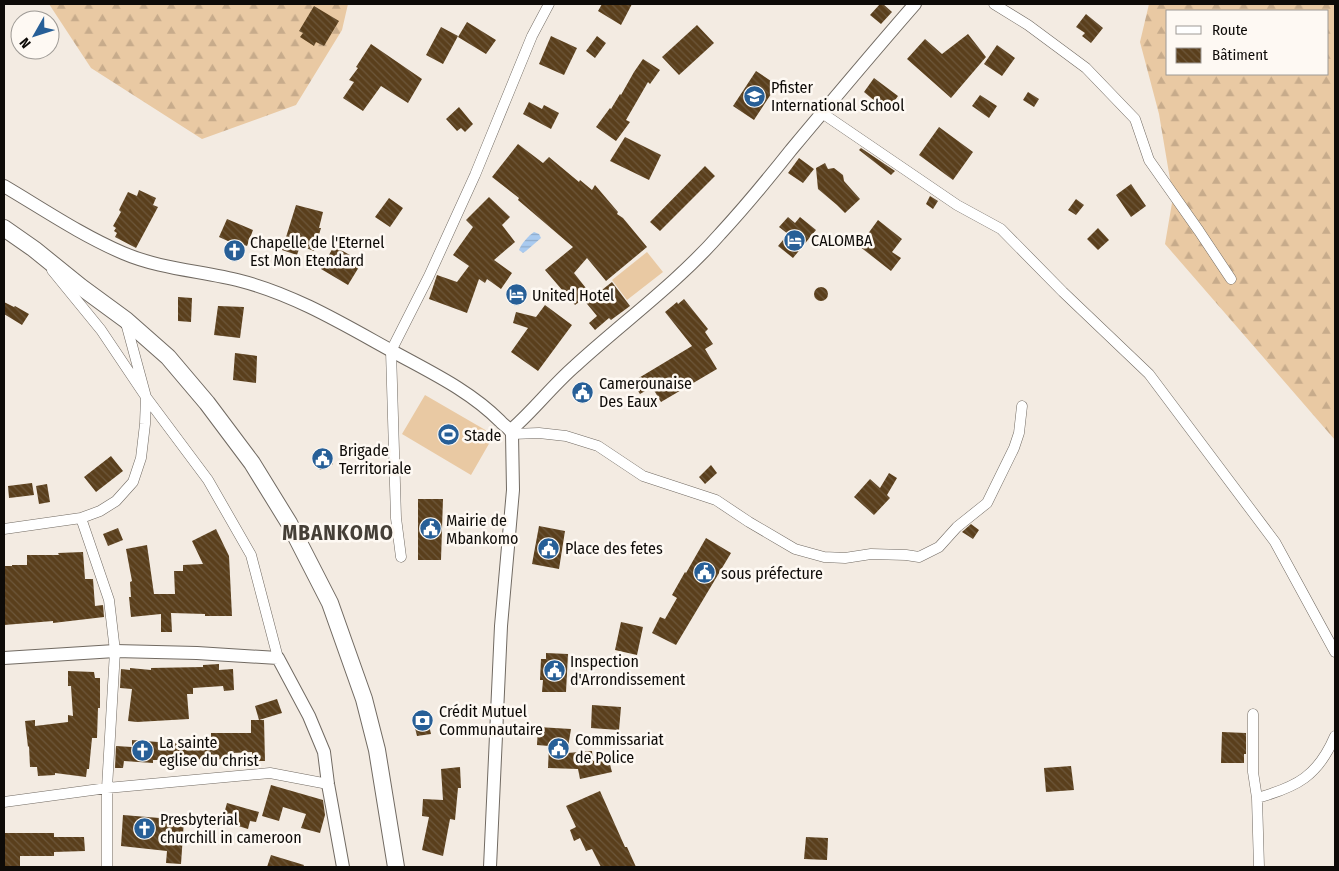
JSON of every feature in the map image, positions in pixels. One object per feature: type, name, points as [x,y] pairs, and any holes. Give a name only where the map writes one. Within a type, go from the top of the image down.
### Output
[{"type":"highway","points":[[4,228],[34,248],[81,288],[126,320],[168,357],[208,403],[252,463],[289,523],[330,603],[364,699],[377,750],[396,867]]},
{"type":"street","points":[[401,557],[396,518],[391,350],[429,276],[475,176],[532,36],[550,4]]},
{"type":"street","points":[[490,867],[501,626],[513,490],[512,432],[548,392],[575,366],[685,270],[719,236],[915,4]]},
{"type":"street","points":[[994,4],[1028,25],[1086,68],[1135,119],[1149,160],[1231,279]]},
{"type":"street","points":[[822,113],[957,205],[1001,229],[1148,374],[1275,542],[1335,652]]},
{"type":"street","points":[[4,186],[96,240],[145,262],[241,281],[284,295],[326,314],[459,388],[489,410],[512,432],[566,436],[598,446],[643,476],[716,500],[795,550],[824,557],[845,558],[871,554],[919,557],[939,547],[957,527],[987,504],[1014,448],[1019,433],[1022,406]]},
{"type":"street","points":[[34,248],[101,330],[146,397],[208,480],[250,556],[278,658],[309,716],[324,752],[343,867]]},
{"type":"street","points":[[4,529],[81,518],[100,511],[116,501],[133,482],[141,458],[146,397],[126,320]]},
{"type":"street","points":[[81,518],[109,600],[115,650],[106,788],[107,867]]},
{"type":"street","points":[[4,658],[115,650],[278,658]]},
{"type":"street","points":[[1253,714],[1259,867]]},
{"type":"street","points":[[1256,798],[1277,793],[1307,777],[1319,765],[1335,736]]},
{"type":"street","points":[[4,802],[106,788],[270,773],[328,784]]},
{"type":"green space","points":[[49,4],[348,4],[342,30],[296,105],[202,139],[91,68],[60,21],[60,10],[53,10]]},
{"type":"green space","points":[[1149,4],[1335,4],[1335,440],[1165,244],[1173,197],[1159,114],[1140,42]]},
{"type":"green space","points":[[647,252],[663,272],[627,300],[612,280]]},
{"type":"green space","name":"Stade","points":[[425,395],[494,435],[471,475],[402,434]]},
{"type":"water","points":[[534,232],[539,234],[541,238],[523,253],[519,250],[520,248],[525,240]]},
{"type":"building","points":[[602,4],[632,4],[621,25],[598,11]]},
{"type":"building","points":[[880,4],[883,4],[892,12],[881,24],[870,15]]},
{"type":"building","points":[[314,6],[339,21],[324,46],[316,42],[314,46],[300,37],[303,33],[299,31]]},
{"type":"building","points":[[1086,14],[1103,28],[1091,43],[1082,36],[1085,33],[1076,27]]},
{"type":"building","points":[[467,22],[496,40],[486,54],[458,37]]},
{"type":"building","points":[[697,25],[714,43],[679,75],[662,57]]},
{"type":"building","points":[[441,27],[458,36],[443,64],[426,55]]},
{"type":"building","points":[[968,34],[986,57],[951,98],[907,59],[925,39],[942,54]]},
{"type":"building","points":[[551,36],[577,48],[564,75],[539,64]]},
{"type":"building","points":[[597,36],[606,43],[595,58],[586,51]]},
{"type":"building","points":[[371,44],[422,79],[408,103],[381,86],[363,111],[343,98],[354,82],[349,80]]},
{"type":"building","points":[[997,45],[1015,58],[1002,76],[984,64]]},
{"type":"building","points":[[643,59],[660,70],[650,84],[648,82],[626,120],[630,122],[616,141],[596,127],[621,95]]},
{"type":"building","name":"Pfister International School","points":[[756,71],[777,85],[754,120],[733,106]]},
{"type":"building","points":[[874,78],[898,96],[887,111],[864,92]]},
{"type":"building","points":[[1028,92],[1039,99],[1034,107],[1023,100]]},
{"type":"building","points":[[980,95],[997,106],[989,118],[972,106]]},
{"type":"building","points":[[529,102],[542,109],[544,105],[559,113],[551,129],[523,114]]},
{"type":"building","points":[[459,107],[473,124],[465,132],[461,128],[457,131],[446,119]]},
{"type":"building","points":[[939,127],[973,152],[953,180],[919,155]]},
{"type":"building","points":[[625,137],[661,155],[649,180],[610,161]]},
{"type":"building","points":[[518,144],[543,163],[549,157],[579,182],[580,180],[592,190],[595,185],[618,212],[617,214],[623,218],[647,247],[606,281],[587,258],[574,273],[593,297],[612,282],[630,306],[611,320],[609,318],[595,330],[589,323],[597,316],[583,299],[575,305],[545,270],[573,247],[518,200],[519,198],[492,177]]},
{"type":"building","points":[[861,148],[895,171],[891,175],[859,150]]},
{"type":"building","points":[[799,158],[814,169],[803,183],[788,173]]},
{"type":"building","points":[[825,163],[828,169],[834,168],[843,175],[844,181],[860,199],[845,213],[818,189],[816,168]]},
{"type":"building","points":[[705,166],[715,176],[660,231],[650,222]]},
{"type":"building","points":[[1131,184],[1146,206],[1131,217],[1116,195]]},
{"type":"building","points":[[139,190],[156,198],[153,205],[158,207],[136,248],[115,237],[117,233],[114,231],[116,228],[113,226],[121,212],[119,210],[128,192],[137,196]]},
{"type":"building","points":[[930,196],[938,201],[933,209],[926,204]]},
{"type":"building","points":[[489,197],[510,217],[502,225],[515,242],[494,260],[512,273],[501,289],[487,279],[485,283],[479,279],[467,313],[429,299],[437,275],[457,282],[469,266],[453,255],[473,227],[466,220]]},
{"type":"building","points":[[389,198],[403,208],[390,227],[375,217]]},
{"type":"building","points":[[1076,199],[1084,205],[1076,215],[1068,210]]},
{"type":"building","points":[[296,205],[323,212],[319,228],[321,228],[314,251],[300,246],[297,255],[282,250]]},
{"type":"building","name":"CALOMBA","points":[[788,217],[795,223],[800,217],[816,230],[793,258],[778,246],[788,234],[779,227]]},
{"type":"building","points":[[227,219],[253,230],[247,246],[244,245],[238,260],[226,256],[225,254],[230,242],[219,237]]},
{"type":"building","points":[[878,220],[902,239],[892,252],[901,258],[891,271],[859,246]]},
{"type":"building","points":[[1098,228],[1109,240],[1098,250],[1087,239]]},
{"type":"building","points":[[334,246],[362,262],[348,285],[321,269]]},
{"type":"building","points":[[818,287],[824,287],[828,294],[824,301],[818,301],[814,297],[814,291]]},
{"type":"building","points":[[178,297],[192,298],[191,322],[178,321]]},
{"type":"building","points":[[684,299],[708,329],[705,332],[713,344],[705,349],[717,369],[661,402],[652,387],[640,394],[632,382],[692,346],[665,312]]},
{"type":"building","points":[[4,302],[29,314],[22,325],[4,314]]},
{"type":"building","points":[[545,305],[572,325],[538,371],[511,352],[528,328],[513,323],[516,312],[536,317]]},
{"type":"building","points":[[218,306],[244,307],[240,338],[214,335]]},
{"type":"building","points":[[235,353],[257,356],[256,383],[233,380]]},
{"type":"building","name":"Camerounaise Des Eaux","points":[[582,383],[592,394],[584,400],[575,389]]},
{"type":"building","name":"Brigade Territoriale","points":[[325,448],[333,464],[320,470],[312,454]]},
{"type":"building","points":[[111,456],[123,471],[96,492],[84,477]]},
{"type":"building","points":[[711,465],[717,473],[705,484],[699,477]]},
{"type":"building","points":[[889,473],[897,478],[887,495],[890,498],[874,515],[854,497],[870,479],[880,488]]},
{"type":"building","points":[[32,483],[34,495],[9,498],[8,486]]},
{"type":"building","points":[[47,484],[50,502],[39,504],[36,486]]},
{"type":"building","name":"Mairie de Mbankomo","points":[[418,499],[443,499],[441,560],[418,560]]},
{"type":"building","points":[[971,524],[979,530],[973,539],[962,532]]},
{"type":"building","name":"Place des fetes","points":[[539,526],[565,531],[559,569],[532,564]]},
{"type":"building","points":[[118,528],[123,540],[108,546],[103,534]]},
{"type":"building","points":[[216,529],[229,556],[232,616],[171,613],[172,632],[161,632],[161,614],[131,617],[129,597],[131,597],[130,582],[132,581],[126,549],[147,545],[154,594],[175,594],[174,571],[183,571],[183,565],[203,564],[192,541]]},
{"type":"building","name":"sous préfecture","points":[[706,538],[731,553],[676,645],[652,633],[660,617],[665,619],[677,598],[672,595]]},
{"type":"building","points":[[83,552],[85,579],[93,579],[95,606],[103,605],[104,617],[53,623],[53,621],[4,625],[4,566],[27,565],[27,555],[59,555],[58,553]]},
{"type":"building","points":[[621,622],[643,627],[637,655],[615,650]]},
{"type":"building","name":"Inspection d'Arrondissement","points":[[546,653],[568,654],[566,692],[542,692],[543,680],[540,680],[541,659],[546,659]]},
{"type":"building","points":[[219,664],[219,670],[233,669],[234,690],[224,691],[223,686],[193,688],[193,694],[187,694],[189,719],[128,721],[132,689],[120,688],[121,669],[151,670],[151,668],[203,667],[203,665]]},
{"type":"building","points":[[68,671],[94,672],[95,678],[100,678],[97,738],[92,738],[89,769],[87,769],[86,777],[55,773],[55,775],[38,776],[37,767],[30,767],[25,721],[35,720],[35,726],[68,722],[68,715],[73,716],[71,686],[68,686]]},
{"type":"building","points":[[277,699],[282,713],[259,720],[255,706]]},
{"type":"building","points":[[592,705],[621,707],[619,730],[591,728]]},
{"type":"building","name":"Crédit Mutuel Communautaire","points":[[430,712],[433,724],[429,725],[431,734],[417,736],[412,716]]},
{"type":"building","points":[[251,720],[264,720],[265,761],[252,761],[252,752],[233,753],[233,759],[153,760],[153,763],[124,761],[123,768],[115,768],[116,746],[132,747],[132,740],[197,745],[198,739],[211,740],[211,733],[251,733]]},
{"type":"building","points":[[538,727],[571,729],[567,753],[592,751],[593,761],[608,757],[612,772],[580,779],[578,769],[548,768],[549,746],[537,745]]},
{"type":"building","points":[[1222,732],[1246,733],[1244,763],[1221,763]]},
{"type":"building","points":[[1071,766],[1074,790],[1046,792],[1044,768]]},
{"type":"building","points":[[460,767],[461,788],[458,788],[455,820],[450,819],[443,856],[422,850],[429,817],[422,816],[423,799],[443,800],[441,769]]},
{"type":"building","points":[[271,785],[323,800],[325,815],[320,833],[301,828],[306,814],[283,807],[279,821],[262,816]]},
{"type":"building","points":[[600,791],[636,867],[601,867],[592,849],[586,851],[580,838],[574,841],[570,830],[576,827],[566,806]]},
{"type":"building","points":[[227,803],[259,812],[256,822],[250,821],[248,829],[222,821]]},
{"type":"building","points":[[123,815],[184,820],[181,864],[166,863],[167,851],[121,846]]},
{"type":"building","points":[[4,833],[54,833],[54,837],[84,837],[85,851],[54,852],[54,856],[20,856],[20,867],[4,867]]},
{"type":"building","points":[[806,837],[828,838],[827,860],[804,859]]},
{"type":"building","points":[[271,855],[304,865],[303,867],[267,867]]},
{"type":"place","name":"Pfister International School","points":[[755,96]]},
{"type":"place","name":"CALOMBA","points":[[795,240]]},
{"type":"place","name":"Chapelle de l'Eternel Est Mon Etendard","points":[[234,251]]},
{"type":"place","name":"United Hotel","points":[[516,295]]},
{"type":"place","name":"Camerounaise Des Eaux","points":[[583,392]]},
{"type":"place","name":"Stade","points":[[448,435]]},
{"type":"place","name":"Brigade Territoriale","points":[[323,459]]},
{"type":"place","name":"Mairie de Mbankomo","points":[[430,529]]},
{"type":"place","name":"Place des fetes","points":[[549,548]]},
{"type":"place","name":"sous préfecture","points":[[705,573]]},
{"type":"place","name":"Inspection d'Arrondissement","points":[[554,670]]},
{"type":"place","name":"Crédit Mutuel Communautaire","points":[[423,720]]},
{"type":"place","name":"Commissariat de Police","points":[[559,748]]},
{"type":"place","name":"La sainte eglise du christ","points":[[143,751]]},
{"type":"place","name":"Presbyterial churchill in cameroon","points":[[144,828]]},
{"type":"district","name":"MBANKOMO","points":[[338,533]]}]
